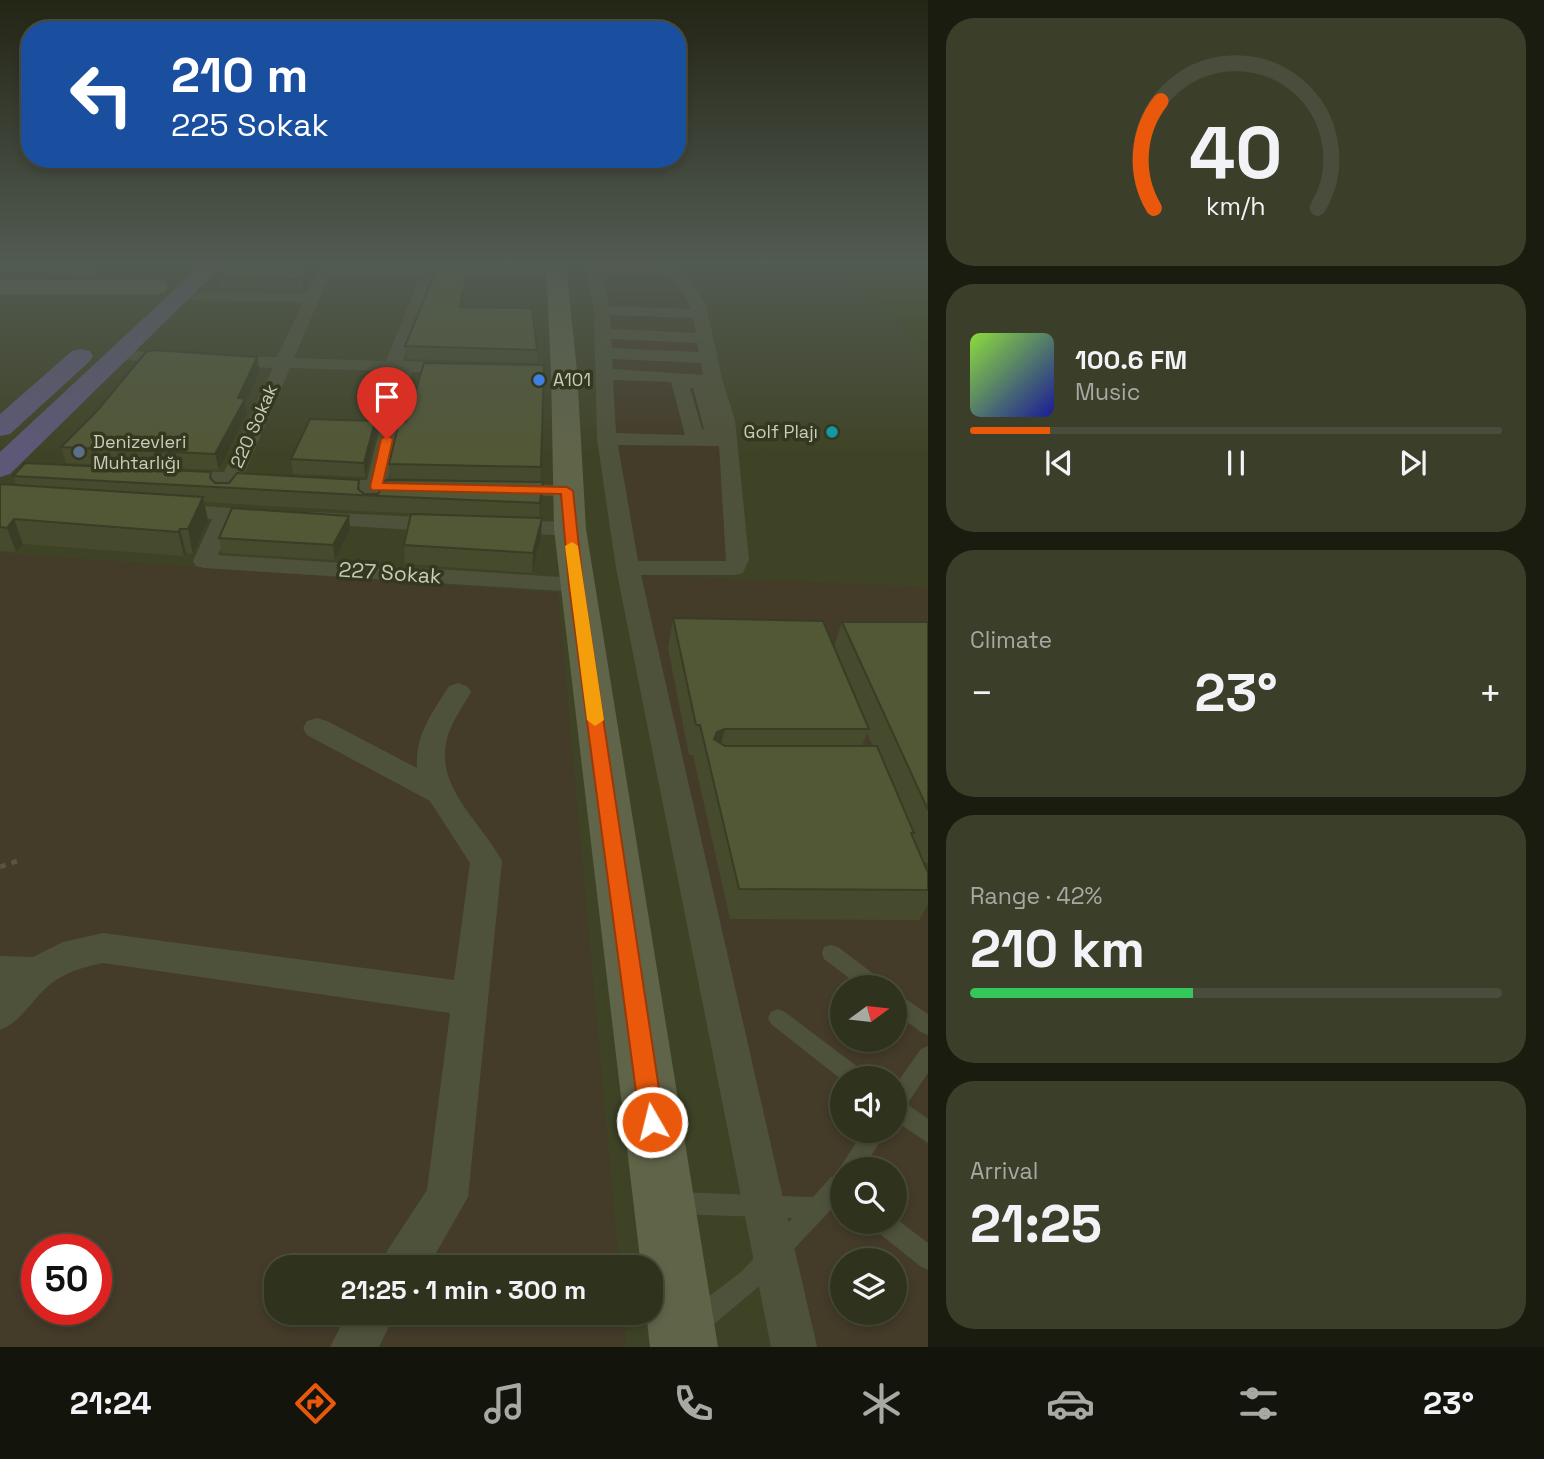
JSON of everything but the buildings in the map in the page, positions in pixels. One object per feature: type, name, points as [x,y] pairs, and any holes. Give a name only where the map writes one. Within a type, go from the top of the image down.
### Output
[{"type":"highway","points":[[0,468],[148,327]]},
{"type":"highway","points":[[0,428],[98,340]]},
{"type":"main road","points":[[581,327],[588,352],[568,510],[576,585],[683,1340]]},
{"type":"street","name":"220 Sokak","points":[[204,561],[231,479],[298,327]]},
{"type":"street","points":[[368,522],[398,367],[412,327]]},
{"type":"street","points":[[581,327],[607,439],[628,568],[794,1347]]},
{"type":"street","points":[[588,352],[662,327]]},
{"type":"street","points":[[628,568],[735,569],[738,559],[730,498],[726,421],[713,379],[703,327]]},
{"type":"street","points":[[588,352],[708,348]]},
{"type":"street","points":[[588,352],[700,383],[715,435],[699,438],[607,439]]},
{"type":"street","points":[[118,355],[281,365],[471,369]]},
{"type":"street","points":[[689,380],[713,379]]},
{"type":"street","points":[[699,438],[728,443]]},
{"type":"street","points":[[0,468],[27,469]]},
{"type":"street","points":[[163,475],[376,487],[444,488]]},
{"type":"street","points":[[485,489],[568,510]]},
{"type":"street","points":[[149,508],[368,522],[462,525]]},
{"type":"street","points":[[489,526],[568,510]]},
{"type":"street","name":"227 Sokak","points":[[204,561],[576,585]]},
{"type":"street","points":[[410,1255],[447,1196],[486,861],[440,793],[429,770],[433,738],[458,692]]},
{"type":"street","points":[[317,728],[440,793]]},
{"type":"street","points":[[0,1013],[38,973],[64,957],[103,948],[470,999]]},
{"type":"street","points":[[0,972],[38,973]]},
{"type":"street","points":[[353,1347],[366,1325]]},
{"type":"lane","points":[[831,953],[860,975]]},
{"type":"lane","points":[[907,1010],[928,1026]]},
{"type":"lane","points":[[778,1018],[840,1066]]},
{"type":"lane","points":[[907,1087],[928,1056]]},
{"type":"lane","points":[[907,1116],[928,1132]]},
{"type":"lane","points":[[683,1340],[749,1280],[830,1194]]},
{"type":"lane","points":[[664,1202],[817,1208]]},
{"type":"lane","points":[[898,1234],[928,1258]]},
{"type":"path","points":[[0,867],[18,861]]},
{"type":"shaded area","points":[[603,327],[699,327],[722,420],[732,566],[634,559],[615,457]]},
{"type":"shaded area","points":[[899,327],[928,327],[928,357]]},
{"type":"shaded area","points":[[0,553],[558,593],[618,1255],[264,1255],[264,1325],[624,1325],[626,1347],[0,1347]]},
{"type":"shaded area","points":[[642,575],[928,587],[928,1347],[819,1347],[782,1223]]},
{"type":"slow traffic","points":[[572,546],[595,720]]},
{"type":"place","name":"A101","points":[[539,380]]},
{"type":"place","name":"Golf Plajı","points":[[832,432]]},
{"type":"place","name":"Denizevleri Muhtarlığı","points":[[79,452]]},
{"type":"route","points":[[387,439],[376,487],[567,491],[576,585],[652,1122]]}]
